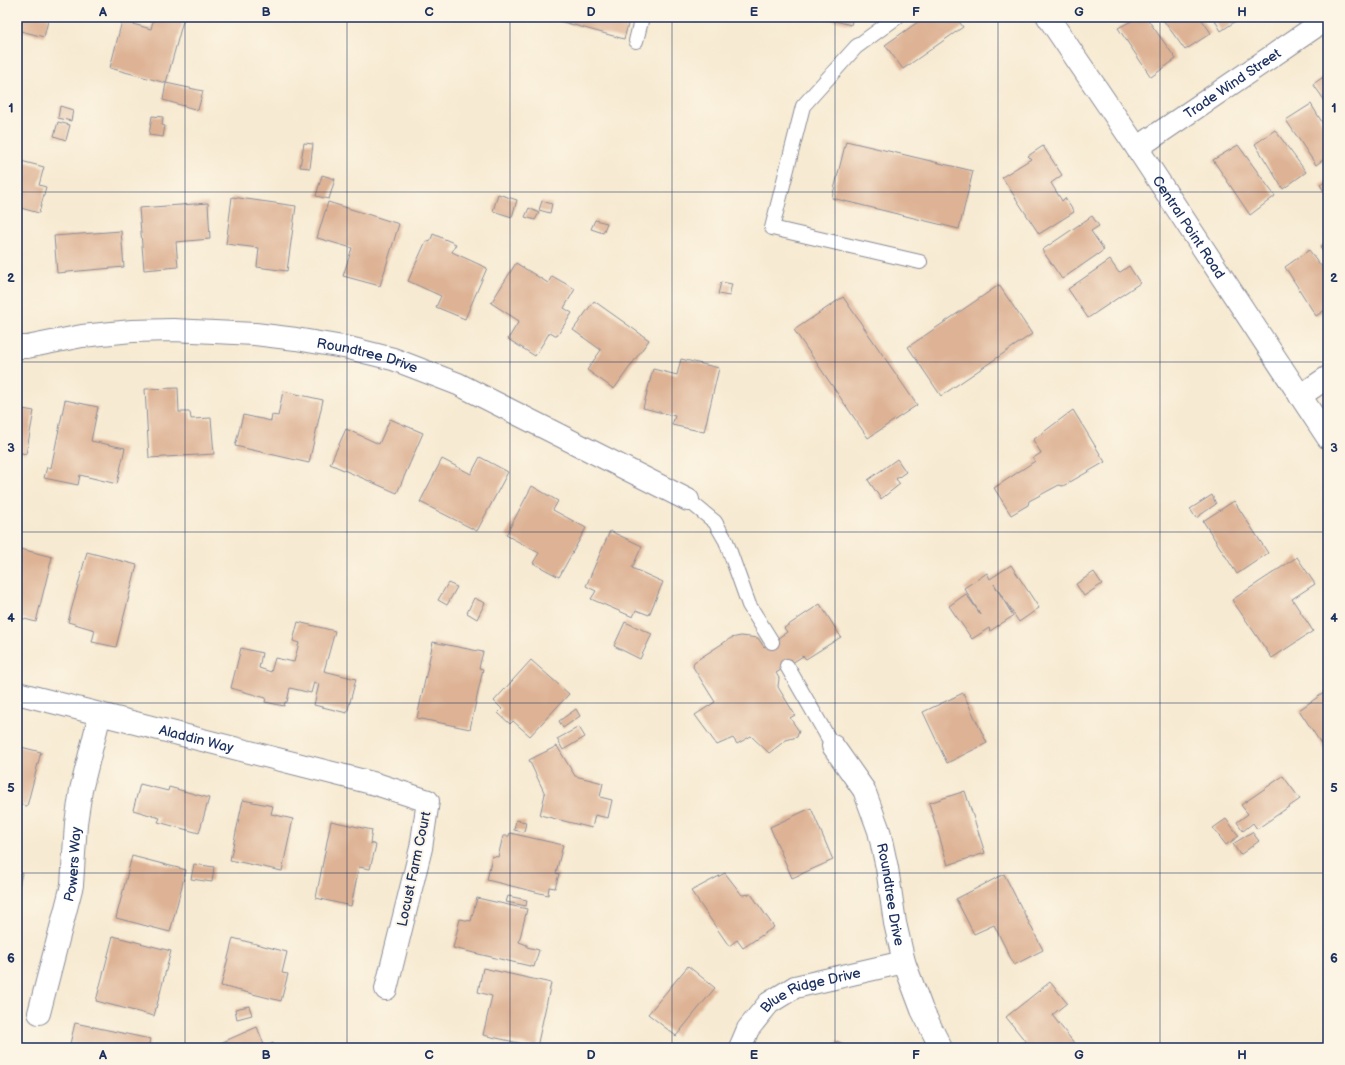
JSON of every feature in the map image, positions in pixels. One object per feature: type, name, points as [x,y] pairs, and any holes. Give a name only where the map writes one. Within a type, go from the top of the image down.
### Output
[{"type":"street","name":"Central Point Road","points":[[1048,17],[1137,148],[1328,438]]},
{"type":"street","name":"Trade Wind Street","points":[[1137,148],[1328,18]]},
{"type":"street","name":"Roundtree Drive","points":[[17,347],[28,347],[82,336],[132,331],[173,330],[255,334],[296,338],[350,348],[393,359],[458,384],[688,500]]},
{"type":"street","points":[[1300,396],[1328,377]]},
{"type":"street","name":"Aladdin Way","points":[[17,693],[376,784]]},
{"type":"street","name":"Powers Way","points":[[39,1013],[72,885],[76,823],[81,790],[100,714]]},
{"type":"street","name":"Roundtree Drive","points":[[833,746],[864,790],[879,832],[888,868],[895,923],[904,962],[922,1010],[941,1048]]},
{"type":"street","name":"Locust Farm Court","points":[[376,784],[428,801],[421,848],[386,989]]},
{"type":"street","name":"Blue Ridge Drive","points":[[740,1048],[748,1029],[769,1003],[796,987],[904,962]]},
{"type":"lane","points":[[636,41],[642,17]]},
{"type":"lane","points":[[897,17],[856,47],[803,106],[772,228],[920,262]]},
{"type":"lane","points":[[688,500],[716,522],[726,541],[749,605],[772,642]]},
{"type":"lane","points":[[787,666],[833,746]]},
{"type":"building","points":[[17,17],[49,17],[44,37],[17,30]]},
{"type":"building","points":[[154,17],[184,17],[166,83],[110,68],[122,21],[151,29]]},
{"type":"building","points":[[545,17],[630,17],[624,39]]},
{"type":"building","points":[[823,17],[853,17],[851,25]]},
{"type":"building","points":[[925,17],[956,17],[963,27],[903,69],[885,45]]},
{"type":"building","points":[[1139,17],[1146,17],[1176,59],[1151,77],[1118,28]]},
{"type":"building","points":[[1161,17],[1200,17],[1211,33],[1185,50]]},
{"type":"building","points":[[1213,17],[1242,17],[1221,31]]},
{"type":"building","points":[[1328,74],[1328,105],[1313,84]]},
{"type":"building","points":[[166,83],[203,91],[198,110],[163,100]]},
{"type":"building","points":[[1311,104],[1328,132],[1328,156],[1316,165],[1286,120]]},
{"type":"building","points":[[60,106],[73,110],[71,121],[58,118]]},
{"type":"building","points":[[152,116],[163,117],[162,125],[165,126],[163,137],[149,135]]},
{"type":"building","points":[[58,122],[70,125],[66,140],[54,136]]},
{"type":"building","points":[[1275,130],[1306,172],[1283,189],[1255,144]]},
{"type":"building","points":[[846,141],[973,171],[959,229],[832,198]]},
{"type":"building","points":[[304,143],[313,144],[310,168],[300,167]]},
{"type":"building","points":[[1238,145],[1275,196],[1250,215],[1213,160]]},
{"type":"building","points":[[1043,146],[1062,175],[1051,183],[1062,201],[1065,198],[1074,212],[1039,234],[1002,177],[1031,159],[1028,156]]},
{"type":"building","points":[[17,160],[44,167],[39,185],[46,187],[39,213],[17,207]]},
{"type":"building","points":[[322,175],[335,179],[329,199],[316,196]]},
{"type":"building","points":[[1328,180],[1328,197],[1320,185]]},
{"type":"building","points":[[498,194],[517,200],[512,217],[493,211]]},
{"type":"building","points":[[232,197],[296,206],[287,271],[257,267],[259,248],[226,244]]},
{"type":"building","points":[[542,201],[552,204],[550,213],[539,210]]},
{"type":"building","points":[[328,202],[399,224],[380,286],[343,276],[352,248],[317,238]]},
{"type":"building","points":[[208,203],[210,239],[176,242],[178,267],[144,270],[139,208]]},
{"type":"building","points":[[529,208],[539,213],[535,220],[525,217]]},
{"type":"building","points":[[1092,216],[1099,226],[1091,231],[1104,250],[1062,279],[1042,250]]},
{"type":"building","points":[[595,220],[607,223],[603,233],[591,229]]},
{"type":"building","points":[[121,231],[124,267],[57,273],[54,236]]},
{"type":"building","points":[[433,234],[456,244],[452,252],[487,268],[465,319],[436,307],[441,296],[408,281],[426,241],[430,242]]},
{"type":"building","points":[[1328,241],[1328,259],[1320,247]]},
{"type":"building","points":[[1309,250],[1328,275],[1328,308],[1316,316],[1285,267]]},
{"type":"building","points":[[1110,260],[1119,273],[1129,266],[1140,283],[1088,318],[1068,289]]},
{"type":"building","points":[[516,263],[548,283],[552,276],[575,289],[564,308],[572,313],[557,336],[550,332],[535,356],[508,339],[519,321],[491,303]]},
{"type":"building","points":[[721,282],[732,284],[729,296],[718,294]]},
{"type":"building","points":[[999,285],[1032,334],[941,396],[908,347]]},
{"type":"building","points":[[843,297],[917,405],[868,438],[794,330]]},
{"type":"building","points":[[594,301],[649,340],[614,389],[587,370],[601,350],[573,330]]},
{"type":"building","points":[[681,359],[719,368],[704,432],[672,425],[675,416],[643,408],[653,369],[677,375]]},
{"type":"building","points":[[178,388],[179,412],[190,412],[191,419],[211,418],[214,454],[149,458],[145,389]]},
{"type":"building","points":[[283,391],[323,400],[309,463],[235,446],[243,415],[271,421],[272,415],[278,416]]},
{"type":"building","points":[[65,400],[98,407],[91,441],[125,448],[117,484],[80,475],[78,485],[44,478],[47,467],[51,468]]},
{"type":"building","points":[[17,408],[34,411],[26,454],[17,452]]},
{"type":"building","points":[[1073,410],[1105,462],[1063,486],[1059,485],[1029,501],[1028,505],[1011,515],[994,488],[1035,461],[1033,458],[1041,453],[1033,440]]},
{"type":"building","points":[[390,419],[423,433],[397,493],[330,464],[346,429],[379,444]]},
{"type":"building","points":[[480,457],[508,472],[477,531],[420,502],[442,459],[471,474]]},
{"type":"building","points":[[897,459],[906,472],[896,479],[900,484],[881,499],[868,480]]},
{"type":"building","points":[[532,486],[558,501],[553,510],[586,528],[559,577],[533,563],[539,553],[506,535]]},
{"type":"building","points":[[1212,495],[1216,504],[1196,518],[1190,509]]},
{"type":"building","points":[[1234,501],[1268,553],[1237,574],[1203,521]]},
{"type":"building","points":[[610,531],[642,546],[632,568],[663,582],[649,615],[636,610],[633,617],[591,599],[596,591],[586,586]]},
{"type":"building","points":[[17,548],[52,557],[36,622],[17,617]]},
{"type":"building","points":[[87,552],[137,565],[116,647],[92,642],[95,630],[68,622]]},
{"type":"building","points":[[1297,557],[1315,584],[1292,599],[1313,631],[1272,658],[1232,600]]},
{"type":"building","points":[[1011,565],[1039,608],[1019,622],[994,584],[1013,616],[990,631],[989,628],[972,639],[949,606],[966,594],[981,615],[964,588],[987,573],[990,579]]},
{"type":"building","points":[[1094,572],[1102,584],[1084,596],[1076,584]]},
{"type":"building","points":[[448,583],[457,587],[447,605],[438,600]]},
{"type":"building","points":[[474,598],[485,603],[477,619],[467,613]]},
{"type":"building","points":[[820,604],[841,637],[806,659],[803,656],[776,673],[779,678],[778,687],[795,715],[790,718],[799,731],[797,737],[786,740],[769,753],[751,736],[737,744],[733,738],[717,745],[695,715],[715,702],[693,667],[694,662],[731,638],[741,636],[758,638],[764,647],[787,632],[784,628]]},
{"type":"building","points":[[298,622],[335,631],[324,671],[356,679],[347,713],[314,705],[319,684],[314,682],[311,693],[290,688],[287,702],[285,702],[284,706],[265,702],[266,698],[231,688],[241,648],[262,653],[259,668],[271,672],[275,658],[294,662],[299,643],[293,641]]},
{"type":"building","points":[[625,622],[652,634],[640,659],[614,646]]},
{"type":"building","points":[[433,642],[483,652],[479,668],[483,669],[470,729],[417,718]]},
{"type":"building","points":[[531,660],[569,694],[530,736],[513,721],[510,724],[498,713],[502,709],[494,701]]},
{"type":"building","points":[[1328,690],[1328,754],[1299,710]]},
{"type":"building","points":[[963,693],[987,743],[947,763],[923,712]]},
{"type":"building","points":[[576,709],[580,716],[563,728],[559,721]]},
{"type":"building","points":[[579,727],[585,737],[563,750],[557,739]]},
{"type":"building","points":[[17,746],[41,752],[27,806],[17,804]]},
{"type":"building","points":[[557,746],[575,776],[603,783],[600,797],[612,800],[608,818],[595,815],[592,828],[540,815],[545,794],[529,760]]},
{"type":"building","points":[[1283,776],[1300,799],[1257,829],[1253,823],[1243,831],[1237,822],[1248,814],[1241,805]]},
{"type":"building","points":[[140,784],[168,791],[169,787],[209,798],[199,833],[158,822],[160,818],[133,810]]},
{"type":"building","points":[[965,791],[985,853],[948,865],[929,803]]},
{"type":"building","points":[[243,800],[273,806],[271,814],[293,819],[282,871],[230,860]]},
{"type":"building","points":[[811,808],[833,860],[792,878],[770,827]]},
{"type":"building","points":[[1226,819],[1239,836],[1226,845],[1213,828]]},
{"type":"building","points":[[516,820],[526,822],[524,832],[514,830]]},
{"type":"building","points":[[331,821],[372,830],[370,843],[376,845],[370,869],[359,867],[351,906],[316,898]]},
{"type":"building","points":[[1252,832],[1259,841],[1240,855],[1233,844]]},
{"type":"building","points":[[510,833],[563,845],[556,873],[559,874],[555,888],[549,887],[548,895],[487,880],[492,856],[498,857],[503,836],[509,836]]},
{"type":"building","points":[[132,856],[186,870],[170,932],[116,918]]},
{"type":"building","points":[[194,864],[214,867],[212,882],[191,879]]},
{"type":"building","points":[[17,872],[22,873],[18,892],[17,892]]},
{"type":"building","points":[[725,873],[742,895],[751,894],[774,927],[743,948],[737,940],[729,946],[691,891]]},
{"type":"building","points":[[1004,874],[1043,950],[1014,965],[994,925],[974,934],[956,899]]},
{"type":"building","points":[[508,896],[527,900],[526,906],[506,902]]},
{"type":"building","points":[[477,898],[527,909],[519,942],[527,945],[527,947],[539,950],[534,967],[453,948],[460,919],[471,921]]},
{"type":"building","points":[[113,936],[171,951],[154,1016],[96,1001]]},
{"type":"building","points":[[233,938],[287,952],[282,973],[288,974],[281,1001],[221,986]]},
{"type":"building","points":[[688,966],[715,988],[676,1036],[648,1014]]},
{"type":"building","points":[[483,968],[551,983],[537,1047],[483,1035],[492,996],[478,992]]},
{"type":"building","points":[[1050,982],[1067,1003],[1052,1015],[1078,1048],[1019,1048],[1026,1042],[1006,1017]]},
{"type":"building","points":[[249,1006],[252,1015],[237,1019],[235,1009]]},
{"type":"building","points":[[75,1023],[150,1039],[148,1048],[69,1048]]},
{"type":"building","points":[[257,1027],[265,1047],[273,1043],[275,1048],[209,1048]]},
{"type":"building","points":[[837,1041],[850,1048],[833,1048]]}]
